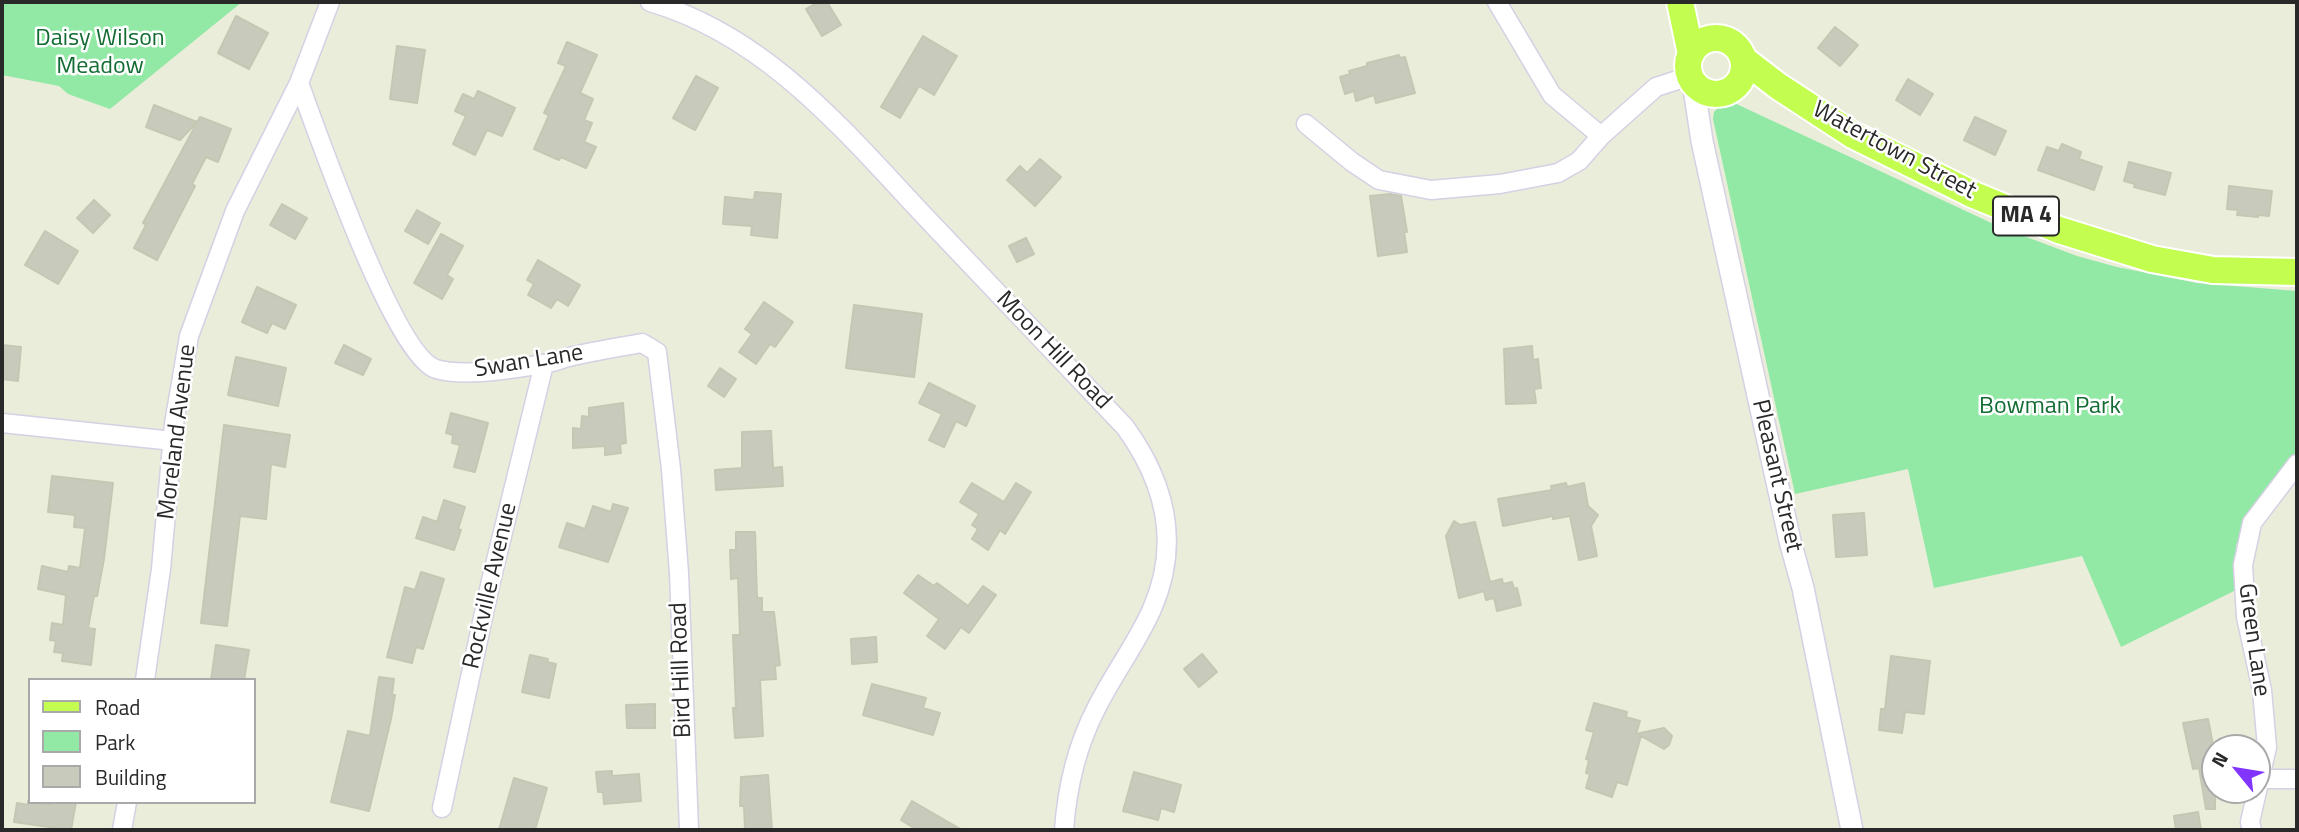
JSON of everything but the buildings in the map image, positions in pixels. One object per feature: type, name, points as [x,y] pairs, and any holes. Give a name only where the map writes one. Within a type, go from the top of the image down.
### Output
[{"type":"main road","name":"Pleasant Street","points":[[1680,2],[1695,76]]},
{"type":"main road","points":[[1690,2],[1720,38],[1734,45],[1743,59],[1743,73],[1737,85]]},
{"type":"main road","points":[[1720,38],[1703,42],[1695,76],[1723,93],[1737,85],[1778,86]]},
{"type":"main road","name":"Watertown Street","points":[[1743,59],[1778,86],[1853,135],[1973,195],[2059,230],[2152,260],[2213,270],[2297,272]]},
{"type":"street","name":"Moreland Avenue","points":[[145,678],[161,569],[173,441],[189,336],[235,211],[299,83],[330,2]]},
{"type":"street","name":"Moon Hill Road","points":[[650,2],[705,24],[751,49],[816,102],[1125,427],[1154,472],[1166,516],[1165,563],[1160,586],[1143,626],[1097,706],[1085,733],[1068,793],[1064,830]]},
{"type":"street","points":[[1497,2],[1552,95],[1601,136]]},
{"type":"street","points":[[1306,124],[1352,162],[1379,180],[1431,190],[1500,184],[1558,173],[1579,161],[1601,136],[1656,87],[1695,76]]},
{"type":"street","name":"Pleasant Street","points":[[1695,76],[1699,123],[1790,541],[1803,589],[1852,830]]},
{"type":"street","name":"Swan Lane","points":[[299,83],[344,204],[398,325],[415,352],[433,368],[459,373],[544,364],[570,356],[642,343],[657,352],[674,509]]},
{"type":"street","name":"Rockville Avenue","points":[[442,808],[490,585],[544,364]]},
{"type":"street","points":[[2,423],[173,441]]},
{"type":"street","name":"Green Lane","points":[[2266,734],[2262,690],[2246,617],[2243,565],[2252,523],[2297,464]]},
{"type":"street","name":"Bird Hill Road","points":[[674,509],[688,830]]},
{"type":"street","points":[[2271,779],[2297,779]]},
{"type":"street","points":[[122,830],[127,804]]},
{"type":"street","name":"Green Lane","points":[[2252,830],[2250,822],[2254,804]]},
{"type":"green space","name":"Daisy Wilson Meadow","points":[[2,2],[242,2],[110,109],[68,94],[59,86],[2,75]]},
{"type":"green space","name":"Bowman Park","points":[[1724,101],[1730,101],[2000,227],[2077,256],[2197,283],[2297,291],[2297,453],[2236,545],[2236,590],[2121,647],[2082,556],[1934,588],[1908,469],[1795,494],[1713,119],[1714,112]]}]
